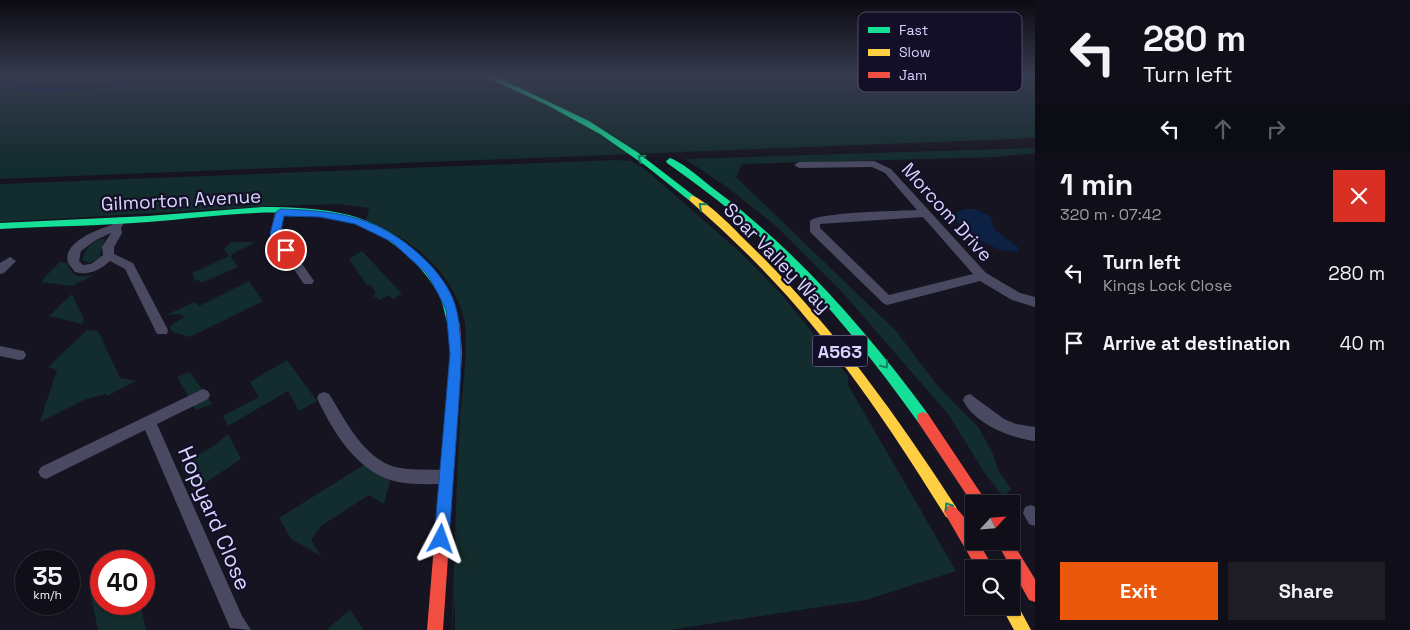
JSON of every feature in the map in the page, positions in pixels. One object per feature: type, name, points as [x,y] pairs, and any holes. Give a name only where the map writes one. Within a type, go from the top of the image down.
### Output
[{"type":"main road","name":"Soar Valley Way","points":[[554,105],[581,119],[659,170],[689,194],[742,242],[800,304],[846,359],[922,464],[981,560]]},
{"type":"main road","points":[[575,105],[608,122]]},
{"type":"main road","name":"Soar Valley Way","points":[[664,157],[729,205],[788,256],[831,300],[864,338],[916,406],[975,495]]},
{"type":"main road","name":"Gilmorton Avenue","points":[[0,226],[118,224],[226,213],[280,212],[320,214],[357,221],[371,226],[396,240],[430,271],[438,282],[452,310],[456,354],[435,630]]},
{"type":"main road","points":[[1008,550],[1035,594]]},
{"type":"main road","points":[[1014,615],[1023,630]]},
{"type":"street","name":"Morcom Drive","points":[[799,165],[874,164],[888,171],[982,276],[1016,297],[1035,302]]},
{"type":"street","points":[[280,212],[275,234],[308,281]]},
{"type":"street","points":[[925,213],[837,218],[815,222],[814,229],[888,300],[982,276]]},
{"type":"street","points":[[110,256],[97,266],[87,270],[78,269],[73,255],[84,242],[99,232],[118,224],[118,233],[108,247],[111,259],[129,266],[162,330]]},
{"type":"street","points":[[0,270],[10,261]]},
{"type":"street","points":[[0,351],[19,355]]},
{"type":"street","points":[[46,472],[203,395]]},
{"type":"street","points":[[324,398],[360,453],[370,461],[392,473],[446,477]]},
{"type":"street","points":[[970,400],[984,414],[1001,426],[1021,433],[1035,434]]},
{"type":"street","name":"Hopyard Close","points":[[149,422],[236,622],[242,630]]},
{"type":"green space","points":[[0,105],[1035,105],[1035,138],[0,179]]},
{"type":"green space","points":[[1035,148],[1035,153],[996,157],[742,164],[736,177],[896,331],[937,385],[979,428],[993,454],[998,470],[1011,489],[1005,495],[1001,495],[984,472],[948,414],[843,293],[776,226],[727,187],[685,159]]},
{"type":"green space","points":[[615,160],[631,161],[645,169],[740,252],[782,295],[848,376],[848,385],[956,571],[866,600],[669,630],[455,630],[455,594],[452,630],[457,473],[465,329],[458,301],[450,285],[427,258],[398,236],[366,220],[369,208],[339,204],[0,222],[0,184]]},
{"type":"green space","points":[[100,239],[105,239],[99,258],[90,263],[82,260],[88,247]]},
{"type":"green space","points":[[231,242],[256,242],[232,254],[231,257],[238,267],[201,283],[199,280],[195,281],[192,273],[229,256],[224,249]]},
{"type":"green space","points":[[362,251],[402,294],[393,299],[388,295],[380,300],[373,296],[376,293],[370,284],[367,285],[349,259]]},
{"type":"green space","points":[[60,262],[67,263],[72,272],[77,276],[94,275],[72,286],[42,282]]},
{"type":"green space","points":[[249,281],[263,301],[190,337],[173,332],[169,327],[184,317],[181,314],[166,315],[195,302],[199,306]]},
{"type":"green space","points":[[72,294],[84,320],[82,324],[49,316]]},
{"type":"green space","points":[[87,330],[98,331],[120,378],[136,381],[107,396],[105,394],[84,400],[40,422],[57,370],[48,367]]},
{"type":"green space","points":[[287,360],[317,401],[299,411],[288,391],[228,426],[223,416],[259,397],[250,382]]},
{"type":"green space","points":[[190,372],[212,404],[196,410],[177,377]]},
{"type":"green space","points":[[228,434],[241,459],[193,491],[181,464],[214,446]]},
{"type":"green space","points":[[370,461],[392,473],[384,504],[369,495],[321,526],[311,540],[321,556],[291,539],[279,518]]},
{"type":"green space","points":[[350,610],[364,630],[326,630]]},
{"type":"green space","points":[[95,615],[143,615],[146,630],[98,630]]},
{"type":"water","points":[[965,209],[976,209],[991,217],[994,229],[1019,248],[1019,252],[1000,250],[964,233],[955,217],[957,212]]},
{"type":"traffic: fast","points":[[554,105],[603,133],[693,199]]},
{"type":"traffic: fast","points":[[670,161],[741,214],[807,277],[868,345],[923,418]]},
{"type":"traffic: fast","points":[[0,226],[148,219],[262,210],[292,210],[348,218],[386,234],[419,261],[442,290],[454,326]]},
{"type":"traffic: slow","points":[[693,199],[766,266],[835,345],[897,428],[951,512]]},
{"type":"traffic: slow","points":[[1014,615],[1023,630]]},
{"type":"traffic: jam","points":[[435,630],[456,353],[454,326]]},
{"type":"traffic: jam","points":[[923,418],[975,495]]},
{"type":"traffic: jam","points":[[951,512],[980,560]]},
{"type":"traffic: jam","points":[[1008,550],[1035,594]]},
{"type":"route","points":[[286,250],[275,234],[280,212],[305,212],[357,221],[371,226],[396,240],[430,271],[449,301],[455,332],[456,354],[441,539]]}]
